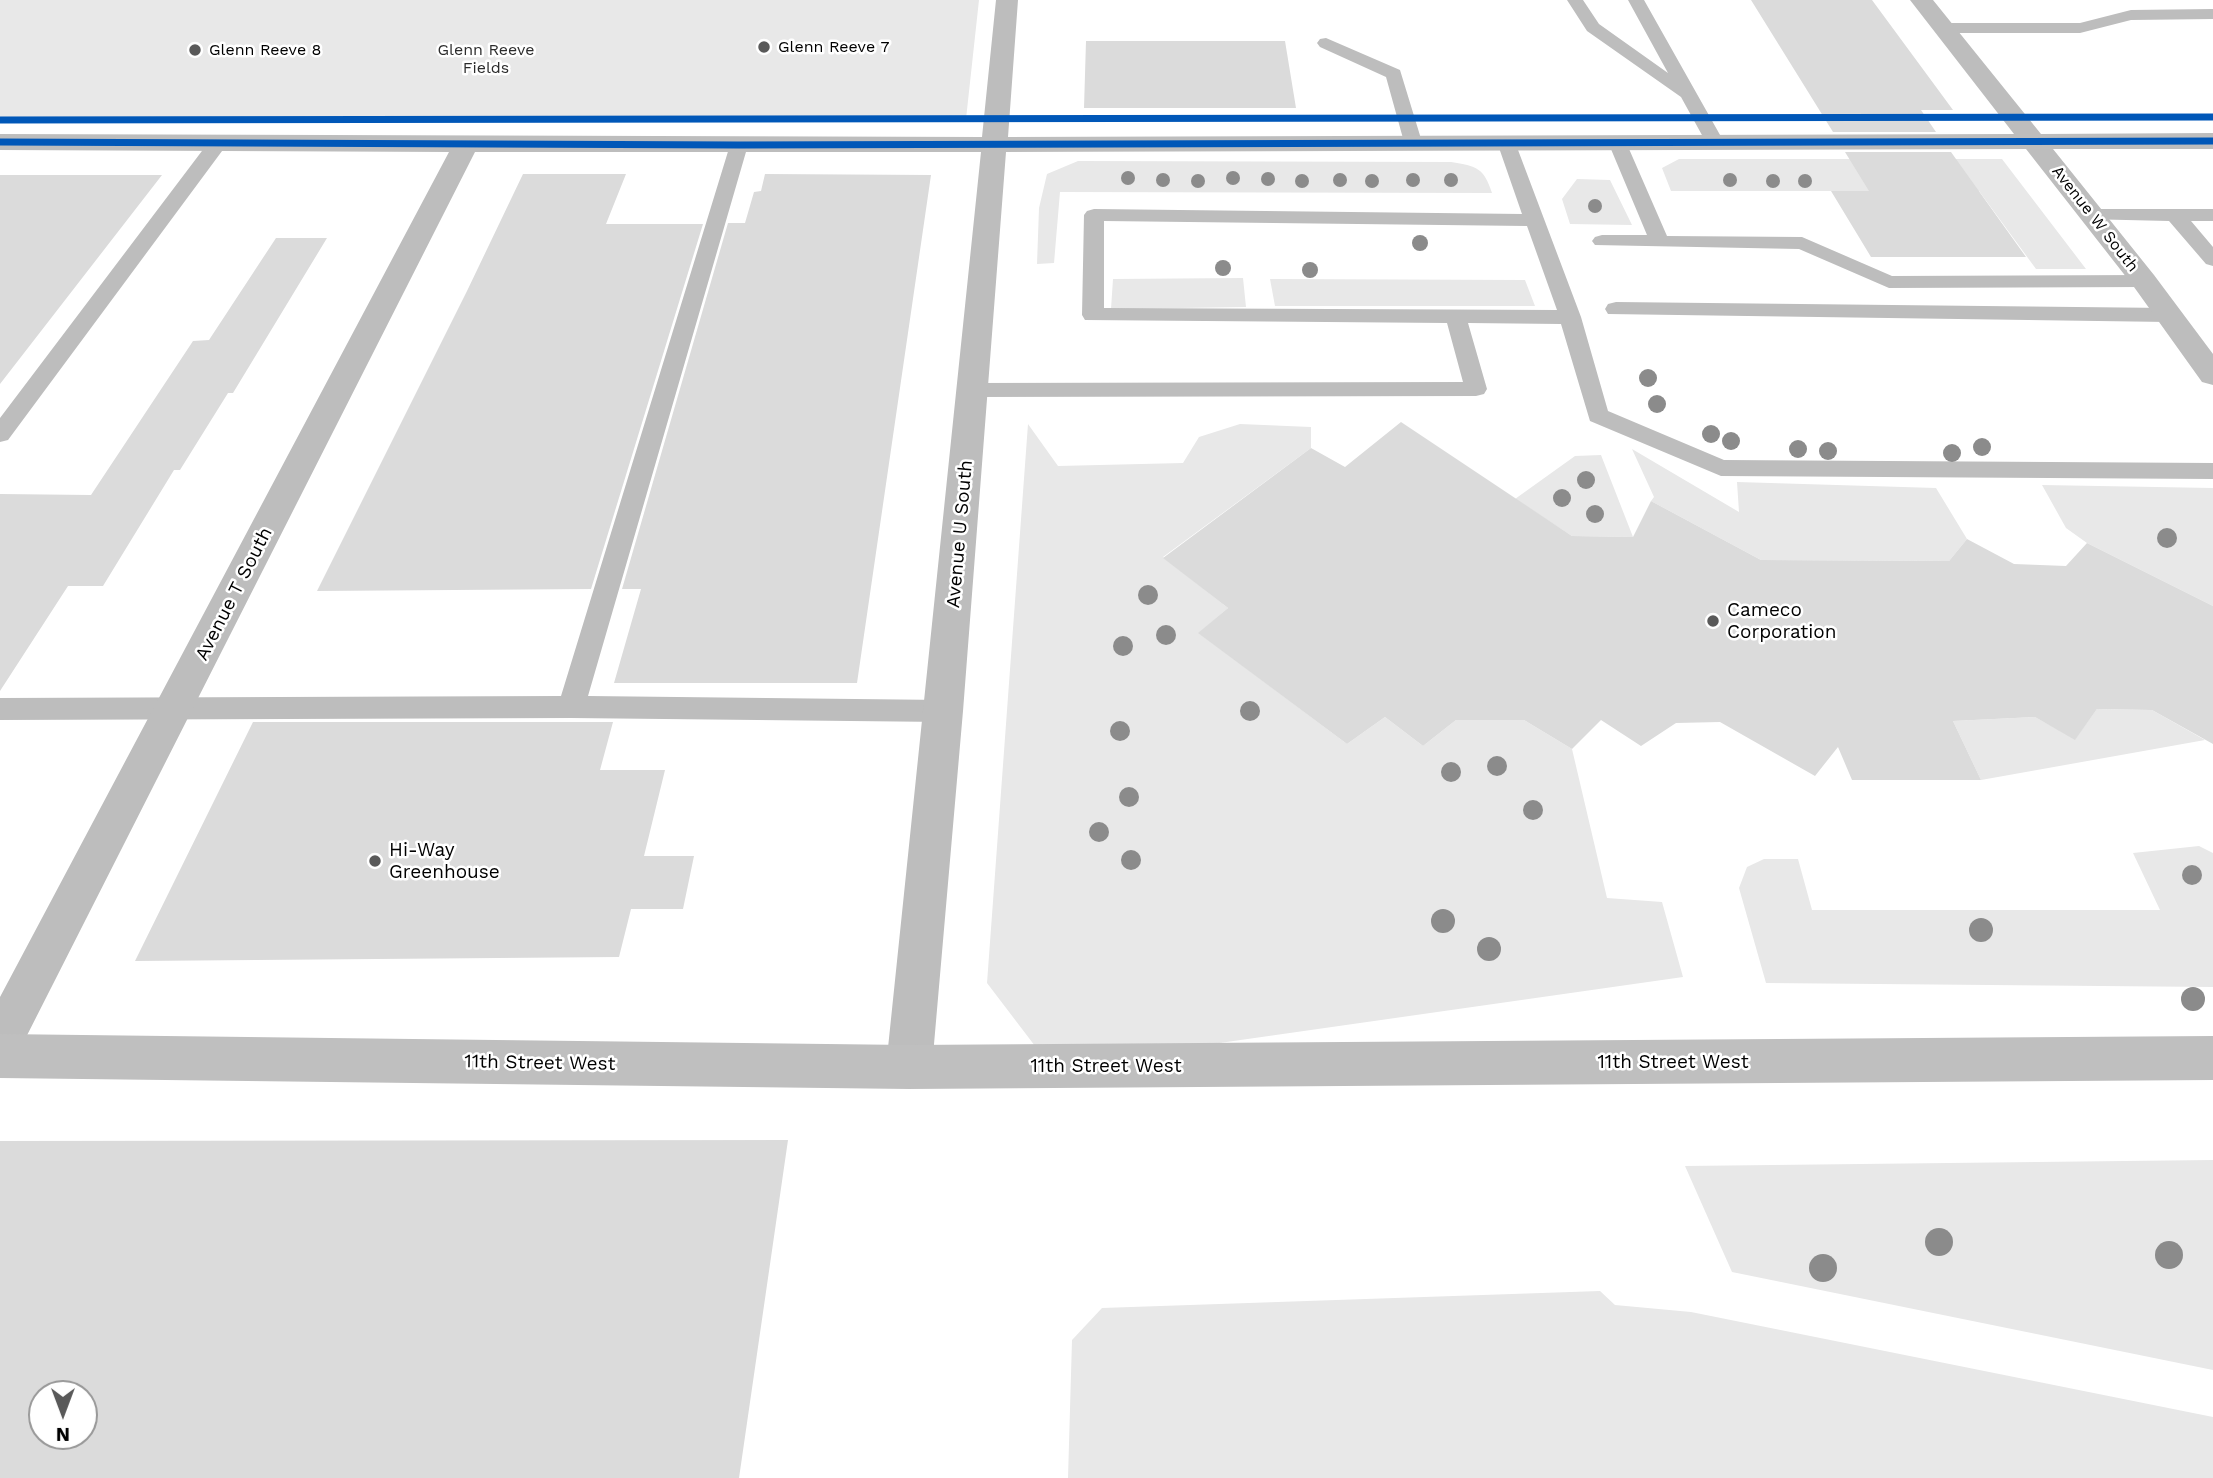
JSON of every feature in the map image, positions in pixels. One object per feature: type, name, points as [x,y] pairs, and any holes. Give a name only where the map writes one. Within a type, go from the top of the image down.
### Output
[{"type":"main road","name":"11th Street West","points":[[0,1056],[909,1067],[2213,1058]]},
{"type":"street","name":"Avenue U South","points":[[909,1067],[944,711],[1007,0]]},
{"type":"street","name":"Avenue W South","points":[[1921,0],[2144,281],[2213,375]]},
{"type":"street","points":[[0,142],[739,145],[2213,141]]},
{"type":"street","name":"Avenue T South","points":[[0,1042],[466,144]]},
{"type":"lane","points":[[1575,0],[1593,27],[1691,97]]},
{"type":"lane","points":[[1636,0],[1715,142]]},
{"type":"lane","points":[[1943,28],[2080,28],[2131,15],[2213,14]]},
{"type":"lane","points":[[1326,43],[1394,74],[1413,142]]},
{"type":"lane","points":[[1506,142],[1570,317],[1598,416],[1721,468],[2213,471]]},
{"type":"lane","points":[[1617,142],[1659,242]]},
{"type":"lane","points":[[0,434],[218,143]]},
{"type":"lane","points":[[572,707],[739,145]]},
{"type":"lane","points":[[1534,219],[1094,215],[1093,315],[1570,317]]},
{"type":"lane","points":[[2090,215],[2213,215]]},
{"type":"lane","points":[[2175,215],[2213,260]]},
{"type":"lane","points":[[1602,241],[1802,243],[1889,282],[2144,281]]},
{"type":"lane","points":[[1616,309],[2168,315]]},
{"type":"lane","points":[[973,390],[1476,389],[1456,318]]},
{"type":"lane","points":[[0,709],[572,707],[944,711]]},
{"type":"green space","name":"Glenn Reeve Fields","points":[[0,0],[979,0],[966,119],[0,121]]},
{"type":"green space","points":[[1679,159],[2002,159],[2086,269],[2036,269],[1979,191],[1671,191],[1662,168]]},
{"type":"green space","points":[[1078,161],[1451,162],[1473,167],[1482,173],[1492,193],[1060,192],[1054,263],[1037,264],[1039,208],[1047,174]]},
{"type":"green space","points":[[1577,179],[1610,180],[1632,225],[1570,224],[1562,199]]},
{"type":"green space","points":[[1243,278],[1246,307],[1111,309],[1113,279]]},
{"type":"green space","points":[[1270,279],[1525,280],[1535,306],[1275,306]]},
{"type":"green space","points":[[1028,424],[1058,466],[1183,463],[1199,437],[1240,424],[1311,427],[1311,448],[1163,557],[1228,608],[1199,633],[1347,744],[1385,717],[1423,746],[1456,720],[1524,720],[1572,749],[1607,898],[1662,902],[1683,977],[1051,1067],[987,983]]},
{"type":"green space","points":[[1632,449],[1739,512],[1737,482],[1936,488],[1967,539],[1949,561],[1761,560],[1651,501],[1654,497]]},
{"type":"green space","points":[[1601,455],[1633,537],[1572,536],[1515,499],[1575,456]]},
{"type":"green space","points":[[2042,485],[2213,488],[2213,606],[2087,543],[2066,528]]},
{"type":"green space","points":[[2097,709],[2152,710],[2205,740],[1981,780],[1953,721],[2035,717],[2075,739]]},
{"type":"green space","points":[[2199,846],[2213,853],[2213,987],[1766,983],[1739,888],[1747,867],[1764,859],[1798,859],[1812,910],[2160,910],[2133,853]]},
{"type":"green space","points":[[2213,1160],[2213,1370],[1732,1272],[1685,1166]]},
{"type":"green space","points":[[1600,1291],[1615,1305],[1691,1312],[2213,1417],[2213,1478],[1068,1478],[1072,1340],[1102,1308]]},
{"type":"building","points":[[1751,0],[1872,0],[1953,110],[1921,110],[1936,132],[1833,132]]},
{"type":"building","points":[[1086,41],[1285,41],[1296,108],[1084,108]]},
{"type":"building","points":[[1845,152],[1951,152],[2026,257],[1871,257],[1831,191],[1869,191]]},
{"type":"building","points":[[523,174],[626,174],[606,224],[703,224],[591,589],[317,591],[467,291]]},
{"type":"building","points":[[765,174],[931,175],[857,683],[614,683],[641,589],[622,589],[728,223],[745,223],[754,192],[761,191]]},
{"type":"building","points":[[0,175],[162,175],[0,384]]},
{"type":"building","points":[[276,238],[327,238],[233,393],[228,393],[180,470],[174,470],[103,586],[68,586],[0,691],[0,494],[91,495],[193,341],[209,340]]},
{"type":"building","name":"Cameco Corporation","points":[[1401,422],[1572,536],[1633,537],[1651,501],[1761,560],[1949,561],[1967,539],[2014,564],[2066,566],[2087,543],[2213,606],[2213,744],[2152,710],[2097,709],[2075,740],[2035,717],[1953,721],[1981,780],[1852,780],[1838,747],[1815,776],[1720,722],[1676,723],[1641,746],[1601,720],[1572,749],[1524,720],[1456,720],[1423,746],[1385,717],[1347,744],[1198,633],[1228,608],[1163,558],[1311,448],[1345,467]]},
{"type":"building","name":"Hi-Way Greenhouse","points":[[253,722],[613,722],[600,770],[665,770],[644,856],[694,856],[683,909],[631,909],[619,957],[135,961]]},
{"type":"building","points":[[788,1140],[739,1478],[0,1478],[0,1141]]},
{"type":"cycle path","points":[[0,120],[2213,117]]},
{"type":"cycle path","points":[[0,142],[739,145],[2213,141]]},
{"type":"place","name":"Glenn Reeve 7","points":[[764,47]]},
{"type":"place","name":"Glenn Reeve 8","points":[[195,50]]},
{"type":"place","name":"Cameco Corporation","points":[[1713,621]]},
{"type":"place","name":"Hi-Way Greenhouse","points":[[375,861]]}]
